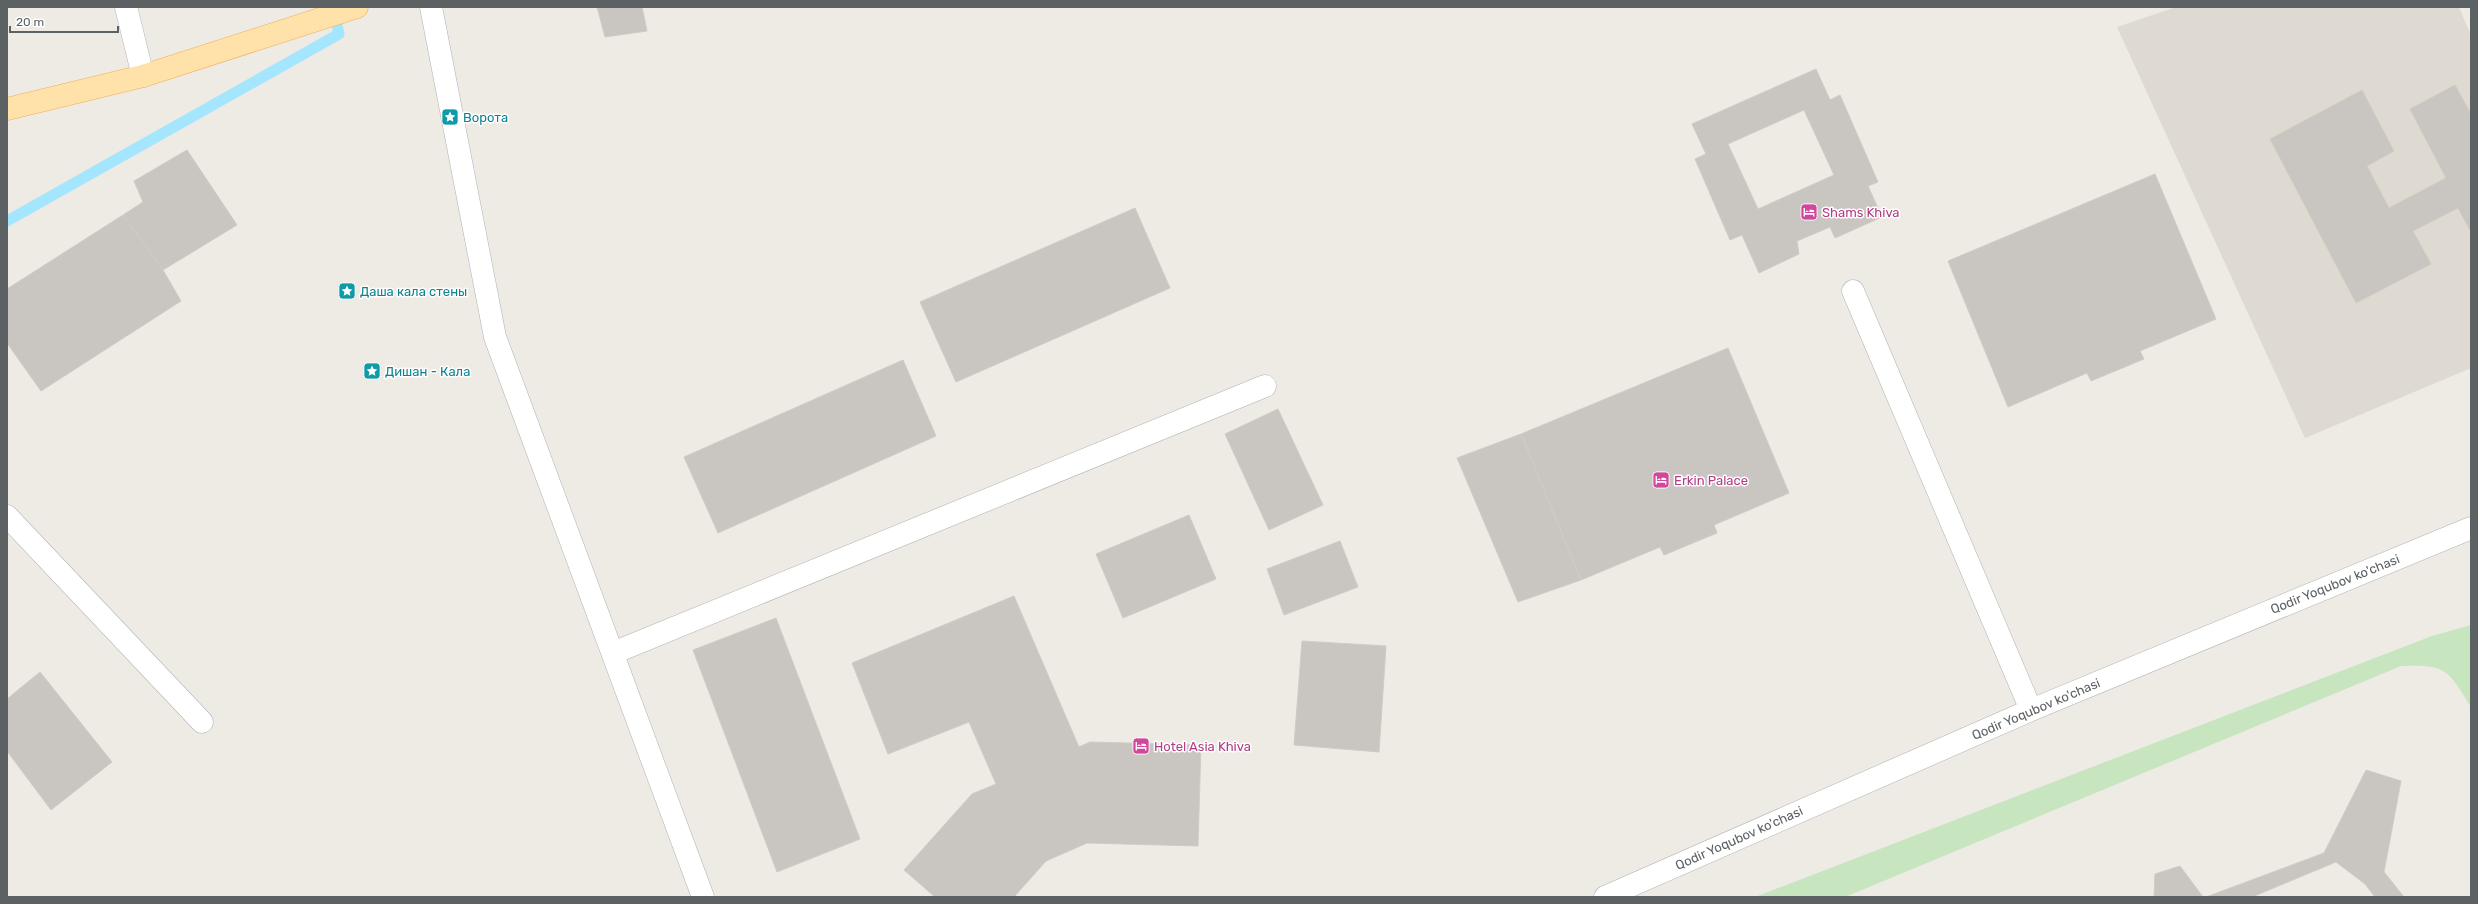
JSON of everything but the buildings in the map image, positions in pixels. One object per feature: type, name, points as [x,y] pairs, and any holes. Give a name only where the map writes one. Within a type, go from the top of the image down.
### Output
[{"type":"main road","points":[[7,109],[143,76],[357,7]]},
{"type":"street","points":[[126,7],[143,76]]},
{"type":"street","points":[[431,7],[495,337],[703,897]]},
{"type":"street","points":[[1853,290],[2031,710]]},
{"type":"street","points":[[613,653],[1265,386]]},
{"type":"street","points":[[7,516],[202,722]]},
{"type":"street","name":"Qodir Yoqubov ko'chasi","points":[[1605,897],[2031,710],[2471,528]]},
{"type":"shaded area","points":[[2176,7],[2459,7],[2471,36],[2471,368],[2305,438],[2117,27]]},
{"type":"green space","points":[[2471,625],[2471,707],[2457,685],[2445,672],[2428,666],[2401,666],[1845,897],[1755,897],[2432,636]]},
{"type":"waterway","points":[[7,221],[339,34],[334,11]]},
{"type":"place","name":"Ворота","points":[[450,117]]},
{"type":"place","name":"Shams Khiva","points":[[1809,212]]},
{"type":"place","name":"Даша кала стены","points":[[347,291]]},
{"type":"place","name":"Дишан - Кала","points":[[372,371]]},
{"type":"place","name":"Erkin Palace","points":[[1661,480]]},
{"type":"place","name":"Hotel Asia Khiva","points":[[1141,746]]}]
